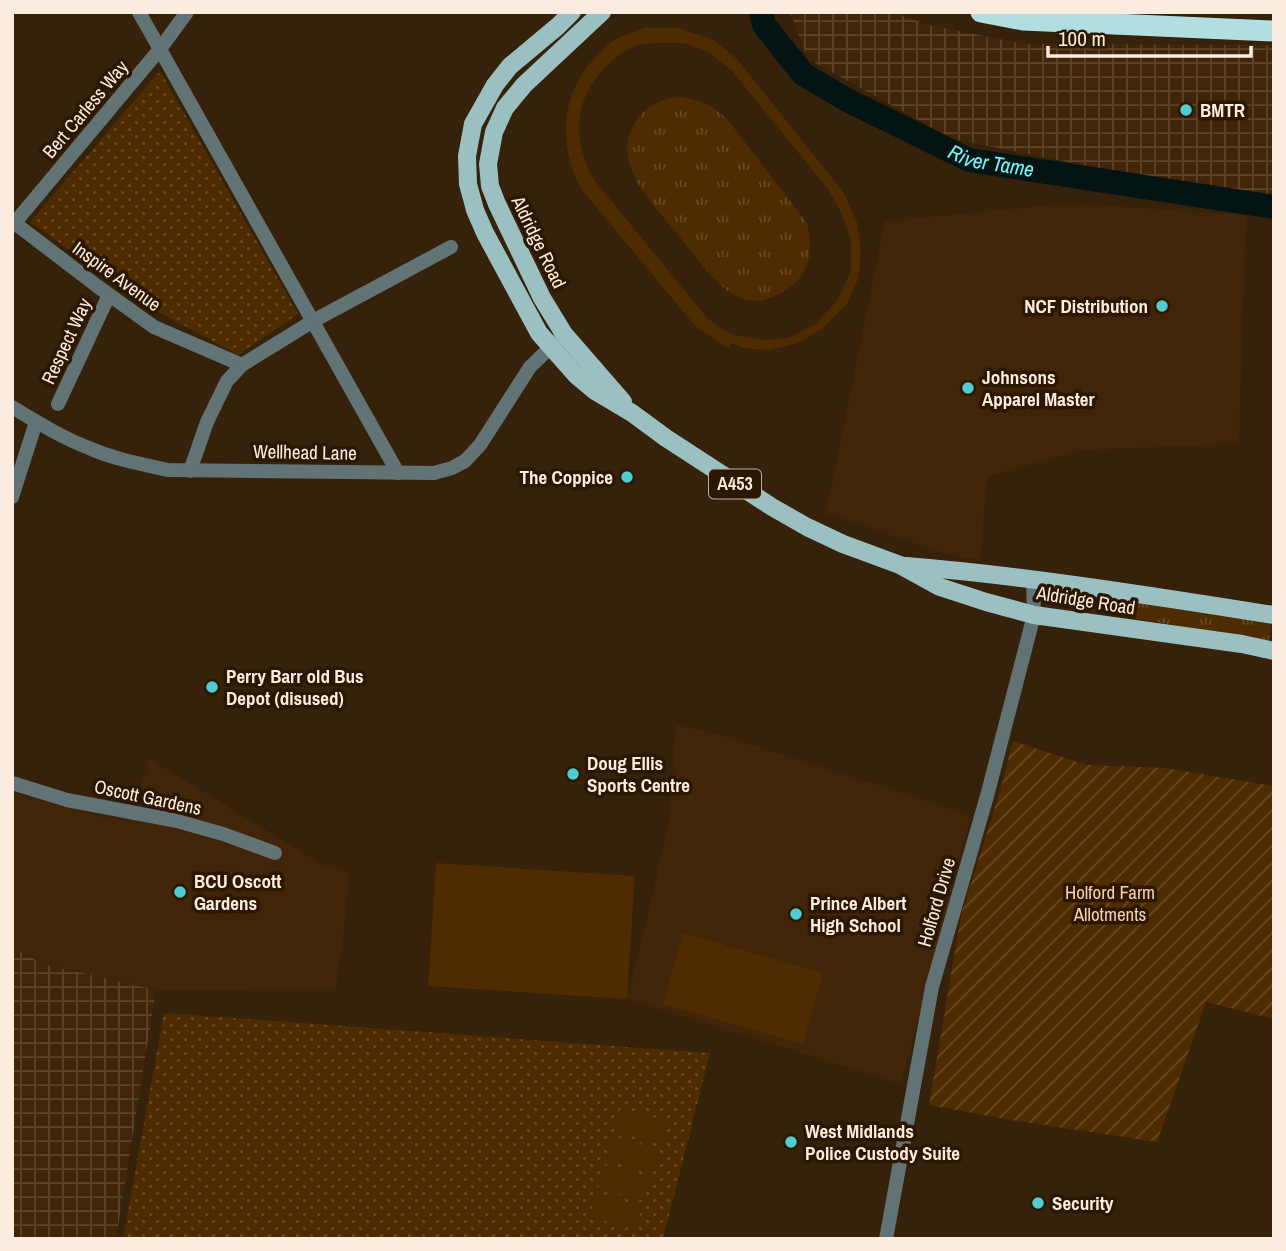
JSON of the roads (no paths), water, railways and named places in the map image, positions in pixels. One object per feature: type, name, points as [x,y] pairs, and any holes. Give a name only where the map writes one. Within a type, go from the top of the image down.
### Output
[{"type":"highway","points":[[981,12],[1023,20],[1274,31]]},
{"type":"main road","name":"Aldridge Road","points":[[572,12],[510,66],[495,85],[474,124],[467,156],[468,184],[485,233],[539,333],[586,384],[772,507],[807,527],[900,565],[940,587],[1034,615],[1274,651]]},
{"type":"main road","name":"Aldridge Road","points":[[602,12],[524,85],[505,108],[494,132],[488,163],[490,186],[497,204],[542,298],[564,334],[632,413]]},
{"type":"main road","name":"Aldridge Road","points":[[900,565],[1091,587],[1274,615]]},
{"type":"street","points":[[139,12],[398,472]]},
{"type":"street","name":"Bert Carless Way","points":[[13,223],[160,49],[187,12]]},
{"type":"street","points":[[1058,12],[1177,28]]},
{"type":"street","name":"Inspire Avenue","points":[[13,223],[154,327],[242,365]]},
{"type":"street","points":[[190,471],[207,422],[227,382],[242,365],[313,321],[451,247]]},
{"type":"street","name":"Respect Way","points":[[58,404],[109,295]]},
{"type":"street","points":[[550,348],[564,334]]},
{"type":"street","name":"Wellhead Lane","points":[[12,407],[88,448],[115,458],[168,470],[434,473],[465,461],[480,445],[530,367],[550,348]]},
{"type":"street","points":[[12,497],[36,422]]},
{"type":"street","name":"Holford Drive","points":[[886,1239],[932,986],[987,796],[1034,615],[1032,580]]},
{"type":"street","name":"Oscott Gardens","points":[[12,783],[67,800],[189,824],[275,853]]},
{"type":"waterway","name":"River Tame","points":[[761,12],[764,25],[803,74],[847,100],[969,160],[1274,207]]},
{"type":"place","name":"BMTR","points":[[1186,110]]},
{"type":"place","name":"NCF Distribution","points":[[1162,306]]},
{"type":"place","name":"Johnsons Apparel Master","points":[[968,388]]},
{"type":"place","name":"The Coppice","points":[[627,477]]},
{"type":"place","name":"Perry Barr old Bus Depot (disused)","points":[[212,687]]},
{"type":"place","name":"Doug Ellis Sports Centre","points":[[573,774]]},
{"type":"place","name":"BCU Oscott Gardens","points":[[180,892]]},
{"type":"place","name":"Prince Albert High School","points":[[796,914]]},
{"type":"place","name":"West Midlands Police Custody Suite","points":[[791,1142]]},
{"type":"place","name":"Security","points":[[1038,1203]]},
{"type":"park label","name":"Holford Farm Allotments","points":[[1110,903]]}]
